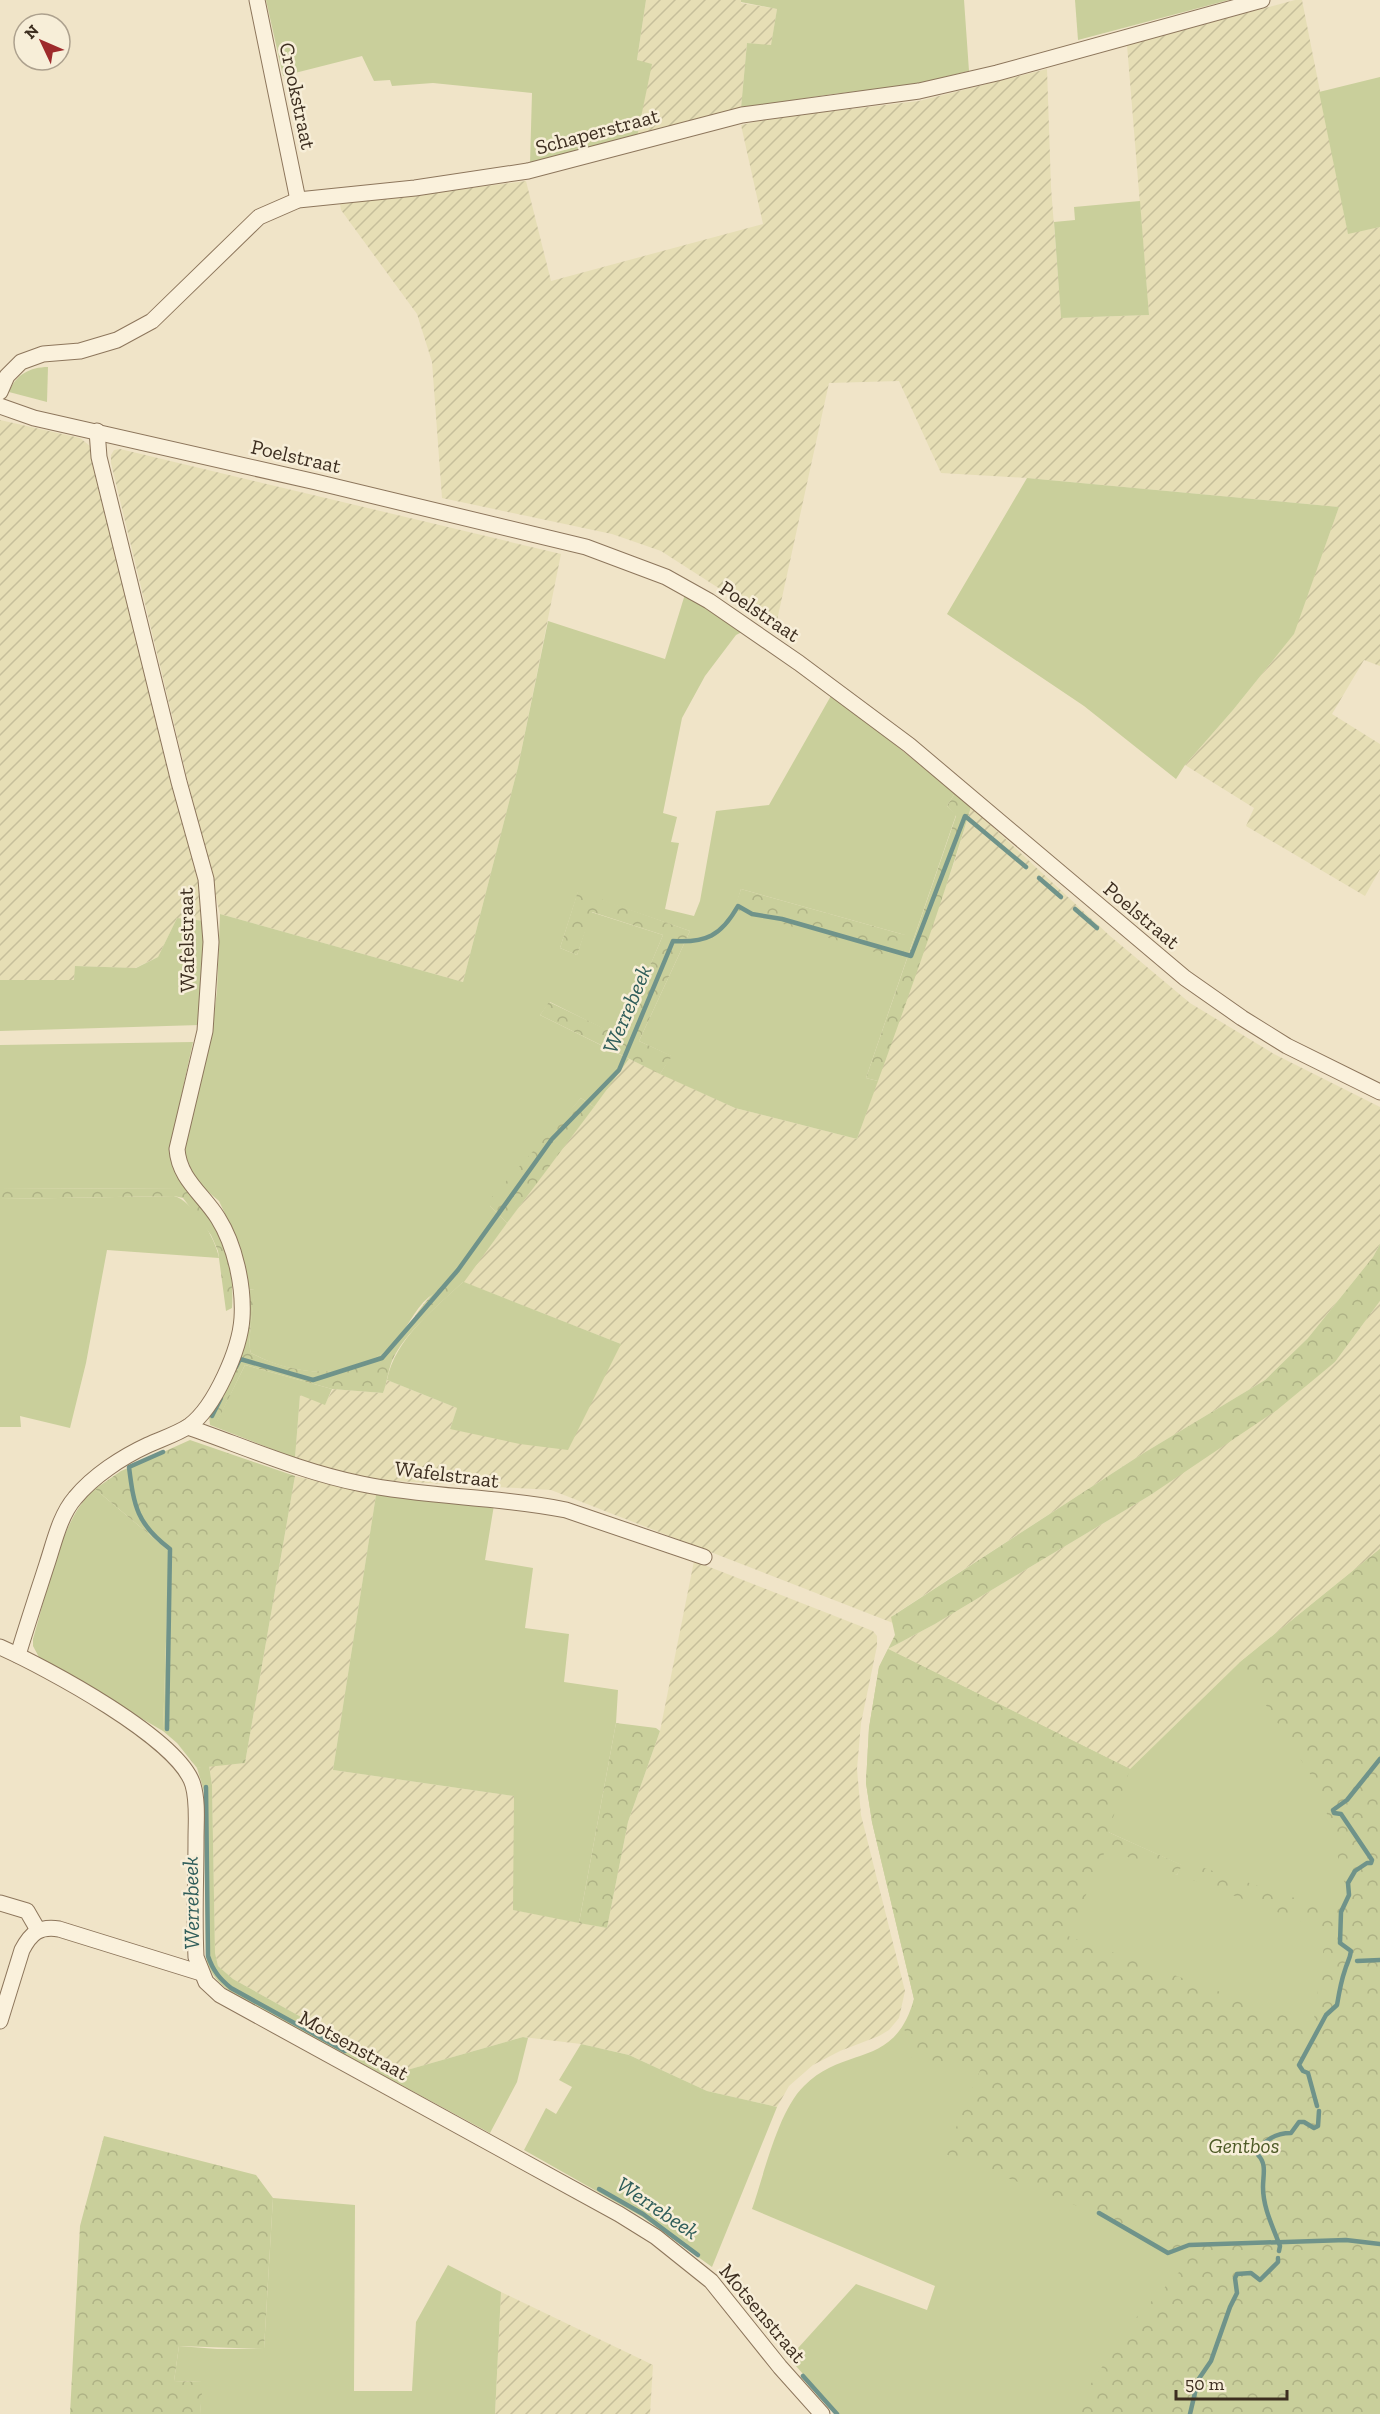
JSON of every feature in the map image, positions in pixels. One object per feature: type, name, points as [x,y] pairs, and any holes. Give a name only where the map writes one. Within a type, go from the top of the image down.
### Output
[{"type":"street","name":"Crookstraat","points":[[257,0],[298,200]]},
{"type":"street","name":"Schaperstraat","points":[[0,392],[7,376],[21,362],[43,354],[80,351],[117,340],[152,321],[259,217],[298,200],[415,188],[528,171],[742,115],[919,92],[997,73],[1262,0]]},
{"type":"street","name":"Poelstraat","points":[[0,406],[26,416],[586,547],[666,577],[710,601],[909,745],[1185,978],[1287,1046],[1380,1092]]},
{"type":"street","name":"Wafelstraat","points":[[18,1655],[53,1544],[64,1516],[74,1499],[101,1474],[120,1461],[188,1426],[206,1408],[219,1386],[237,1344],[242,1319],[242,1296],[237,1268],[226,1233],[217,1216],[193,1188],[178,1160],[177,1149],[206,1031],[211,942],[206,879],[179,782],[99,457],[97,431]]},
{"type":"street","name":"Wafelstraat","points":[[188,1426],[319,1474],[418,1494],[566,1510],[704,1557]]},
{"type":"street","points":[[0,1647],[18,1655],[137,1725],[157,1739],[186,1768],[196,1798],[195,1931],[196,1958],[201,1973]]},
{"type":"street","points":[[0,1904],[27,1911],[38,1930]]},
{"type":"street","points":[[0,2021],[22,1950],[27,1940],[38,1930],[60,1929],[201,1973]]},
{"type":"street","name":"Motsenstraat","points":[[201,1973],[206,1982],[220,1995],[619,2214],[656,2237],[711,2281],[780,2367],[822,2414]]},
{"type":"shaded area","points":[[646,0],[741,0],[741,3],[777,9],[771,46],[747,43],[741,108],[637,137],[651,64],[637,61]]},
{"type":"shaded area","points":[[1302,0],[1348,233],[1380,227],[1380,666],[1364,660],[1332,714],[1380,744],[1380,869],[1365,896],[1246,826],[1254,808],[1185,765],[1293,635],[1339,507],[1027,478],[941,473],[899,381],[829,383],[776,625],[661,551],[612,534],[442,498],[432,362],[417,314],[341,210],[340,204],[526,181],[551,281],[763,224],[741,125],[774,118],[919,101],[1047,69],[1051,187],[1061,318],[1149,315],[1127,45]]},
{"type":"shaded area","points":[[0,420],[80,438],[90,446],[201,880],[205,921],[177,918],[158,957],[135,968],[76,966],[74,980],[0,980]]},
{"type":"shaded area","points":[[120,449],[561,554],[518,767],[463,982],[220,914],[111,463],[114,450]]},
{"type":"shaded area","points":[[971,807],[1110,936],[1190,1003],[1274,1054],[1380,1107],[1380,1244],[1373,1257],[1308,1338],[1265,1380],[1142,1454],[892,1616],[893,1623],[551,1490],[378,1480],[334,1473],[295,1459],[300,1394],[325,1404],[333,1389],[383,1393],[387,1380],[457,1408],[450,1429],[621,1344],[463,1282],[629,1059],[735,1108],[857,1139],[955,860]]},
{"type":"shaded area","points":[[1380,1301],[1380,1549],[1239,1663],[1130,1769],[888,1649],[935,1624],[1149,1496],[1335,1362]]},
{"type":"shaded area","points":[[295,1476],[376,1495],[333,1770],[514,1796],[514,1910],[607,1928],[628,1822],[660,1731],[694,1561],[873,1631],[877,1636],[877,1646],[861,1723],[857,1769],[861,1815],[905,1991],[899,2018],[889,2030],[813,2065],[789,2086],[777,2107],[707,2091],[629,2055],[581,2044],[523,2037],[400,2072],[233,1979],[218,1966],[215,1953],[212,1785],[209,1765],[245,1763]]},
{"type":"shaded area","points":[[501,2292],[653,2365],[650,2414],[495,2414]]},
{"type":"green space","points":[[266,0],[646,0],[637,60],[652,64],[637,137],[530,164],[532,93],[433,83],[392,86],[390,80],[374,81],[362,56],[283,76]]},
{"type":"green space","points":[[741,0],[964,0],[969,71],[908,86],[833,94],[741,108],[747,43],[771,45],[777,9],[741,2]]},
{"type":"green space","points":[[1075,0],[1229,0],[1078,40]]},
{"type":"green space","points":[[1380,77],[1380,227],[1348,234],[1319,92]]},
{"type":"green space","points":[[1140,201],[1149,315],[1061,318],[1054,222],[1075,220],[1074,207]]},
{"type":"green space","points":[[48,367],[47,402],[9,392],[15,381],[24,373]]},
{"type":"green space","points":[[1027,478],[1339,507],[1294,634],[1185,765],[1176,779],[1084,706],[947,614]]},
{"type":"green space","points":[[686,591],[742,632],[736,635],[705,676],[682,718],[663,813],[677,817],[671,842],[679,843],[665,909],[694,916],[700,901],[716,811],[769,805],[832,694],[955,793],[947,806],[956,815],[866,1078],[878,1081],[857,1139],[735,1108],[660,1074],[671,1056],[639,1041],[690,931],[578,892],[560,948],[577,955],[591,912],[663,935],[620,1037],[550,1002],[540,1015],[629,1059],[594,1107],[581,1098],[490,1206],[507,1223],[464,1282],[621,1344],[568,1450],[520,1444],[450,1429],[457,1408],[387,1380],[391,1365],[407,1338],[428,1314],[463,1282],[429,1297],[418,1308],[400,1336],[389,1348],[374,1359],[357,1366],[340,1371],[303,1370],[285,1367],[251,1353],[250,1333],[254,1289],[245,1290],[238,1251],[219,1201],[193,1179],[185,1158],[185,1145],[211,1037],[217,991],[220,914],[463,982],[518,767],[548,621],[665,659]],"holes":[[[741,889],[905,935],[735,909]]]},
{"type":"green space","points":[[955,793],[971,807],[878,1081],[866,1078],[956,816],[947,806]]},
{"type":"green space","points":[[741,889],[905,935],[903,953],[897,959],[734,909]]},
{"type":"green space","points":[[578,891],[690,931],[639,1041],[672,1056],[660,1074],[540,1015],[549,1002],[620,1036],[663,935],[592,912],[577,955],[560,948]]},
{"type":"green space","points":[[177,918],[205,921],[200,1025],[0,1031],[0,980],[74,980],[75,966],[136,968],[158,957]]},
{"type":"green space","points":[[193,1042],[172,1139],[185,1188],[0,1189],[0,1045]]},
{"type":"green space","points":[[581,1098],[594,1107],[507,1223],[490,1206],[491,1198]]},
{"type":"green space","points":[[185,1188],[211,1216],[226,1249],[231,1272],[232,1308],[226,1311],[218,1251],[211,1235],[183,1198],[174,1196],[0,1199],[0,1189]]},
{"type":"green space","points":[[174,1196],[189,1205],[196,1213],[208,1231],[219,1258],[107,1250],[86,1363],[70,1428],[20,1416],[21,1427],[0,1427],[0,1199]]},
{"type":"green space","points":[[1380,1244],[1380,1301],[1335,1362],[1277,1410],[1149,1496],[935,1624],[888,1649],[895,1635],[891,1617],[1142,1454],[1265,1380],[1308,1338],[1373,1257]]},
{"type":"green space","points":[[457,1274],[463,1282],[424,1319],[398,1350],[383,1393],[332,1389],[245,1365],[217,1422],[209,1416],[223,1391],[245,1290],[255,1289],[250,1333],[251,1353],[285,1367],[322,1372],[357,1366],[374,1359],[400,1337],[429,1298]]},
{"type":"green space","points":[[245,1365],[332,1389],[325,1405],[300,1395],[295,1458],[210,1425],[209,1416],[217,1421]]},
{"type":"green space","points":[[190,1440],[295,1476],[245,1763],[197,1768],[177,1743],[163,1731],[169,1551],[95,1489],[121,1471]]},
{"type":"green space","points":[[95,1489],[169,1551],[163,1731],[40,1659],[33,1646],[49,1580],[64,1537],[83,1501]]},
{"type":"green space","points":[[376,1495],[494,1505],[485,1560],[533,1568],[525,1628],[569,1634],[564,1682],[618,1690],[616,1723],[579,1923],[513,1910],[514,1796],[333,1770]]},
{"type":"green space","name":"Gentbos","points":[[1380,1549],[1380,2414],[838,2414],[789,2358],[856,2284],[927,2310],[935,2286],[752,2209],[779,2127],[795,2097],[820,2073],[881,2047],[894,2037],[905,2021],[914,1999],[872,1822],[866,1783],[869,1728],[879,1667],[888,1649],[1130,1769],[1239,1663]],"holes":[[[1108,1832],[1181,1865],[1177,1875]]]},
{"type":"green space","name":"Gentbos","points":[[1380,1549],[1380,2414],[1071,2414],[1131,2323],[1182,2269],[1130,2232],[1100,2217],[1069,2202],[945,2154],[981,2068],[911,2057],[914,2044],[903,2028],[910,2016],[914,1999],[872,1822],[866,1783],[869,1728],[879,1667],[888,1649],[1130,1769],[1108,1832],[1182,1865],[1177,1875],[1106,1849],[1068,1936],[1313,2026],[1326,1931],[1193,1880],[1198,1866],[1334,1911],[1350,1904],[1321,1791],[1239,1663]]},
{"type":"green space","points":[[616,1723],[656,1728],[660,1731],[628,1822],[607,1928],[579,1923]]},
{"type":"green space","points":[[209,1765],[212,1785],[215,1953],[218,1966],[233,1979],[400,2072],[523,2037],[528,2038],[517,2082],[490,2133],[246,2001],[216,1979],[206,1958],[204,1791],[197,1768]]},
{"type":"green space","points":[[581,2044],[629,2055],[707,2091],[777,2107],[712,2267],[644,2218],[524,2150],[546,2108],[556,2114],[572,2087],[559,2080]]},
{"type":"green space","points":[[104,2136],[256,2175],[273,2198],[264,2349],[179,2346],[174,2381],[203,2382],[200,2414],[70,2414],[80,2226]]},
{"type":"green space","points":[[273,2198],[355,2205],[354,2391],[412,2391],[416,2322],[448,2265],[501,2292],[495,2414],[200,2414],[202,2382],[174,2381],[179,2346],[264,2349]]},
{"type":"waterway","name":"Werrebeek","points":[[236,1367],[240,1359],[313,1380],[382,1358],[458,1270],[552,1139],[619,1070],[673,941],[695,941],[712,936],[719,931],[738,906],[752,914],[782,919],[911,956],[965,816],[1026,867]]},
{"type":"waterway","name":"Werrebeek","points":[[1039,878],[1061,897]]},
{"type":"waterway","name":"Werrebeek","points":[[1075,909],[1097,928]]},
{"type":"waterway","name":"Werrebeek","points":[[212,1416],[221,1398]]},
{"type":"waterway","name":"Werrebeek","points":[[163,1452],[129,1467],[135,1504],[139,1514],[150,1531],[170,1549],[167,1729]]},
{"type":"waterway","points":[[1317,2106],[1308,2073],[1303,2071],[1299,2065],[1326,2015],[1337,2005],[1342,1978],[1351,1951],[1340,1943],[1341,1912],[1349,1895],[1348,1883],[1355,1871],[1371,1863],[1372,1860],[1341,1814],[1334,1813],[1333,1810],[1347,1800],[1380,1759]]},
{"type":"waterway","name":"Werrebeek","points":[[206,1787],[208,1956],[212,1966],[231,1988],[345,2051]]},
{"type":"waterway","points":[[1357,1961],[1380,1960]]},
{"type":"waterway","points":[[1279,2251],[1280,2246],[1265,2202],[1264,2166],[1258,2155],[1266,2141],[1280,2134],[1291,2133],[1299,2122],[1304,2122],[1314,2128],[1318,2126],[1319,2111]]},
{"type":"waterway","name":"Werrebeek","points":[[599,2189],[643,2214],[698,2255]]},
{"type":"waterway","points":[[1099,2213],[1168,2253],[1189,2245],[1346,2240],[1380,2244]]},
{"type":"waterway","points":[[1190,2414],[1198,2380],[1211,2361],[1237,2293],[1235,2278],[1237,2274],[1251,2273],[1260,2280],[1278,2262],[1278,2258]]},
{"type":"waterway","name":"Werrebeek","points":[[803,2376],[837,2414]]}]
